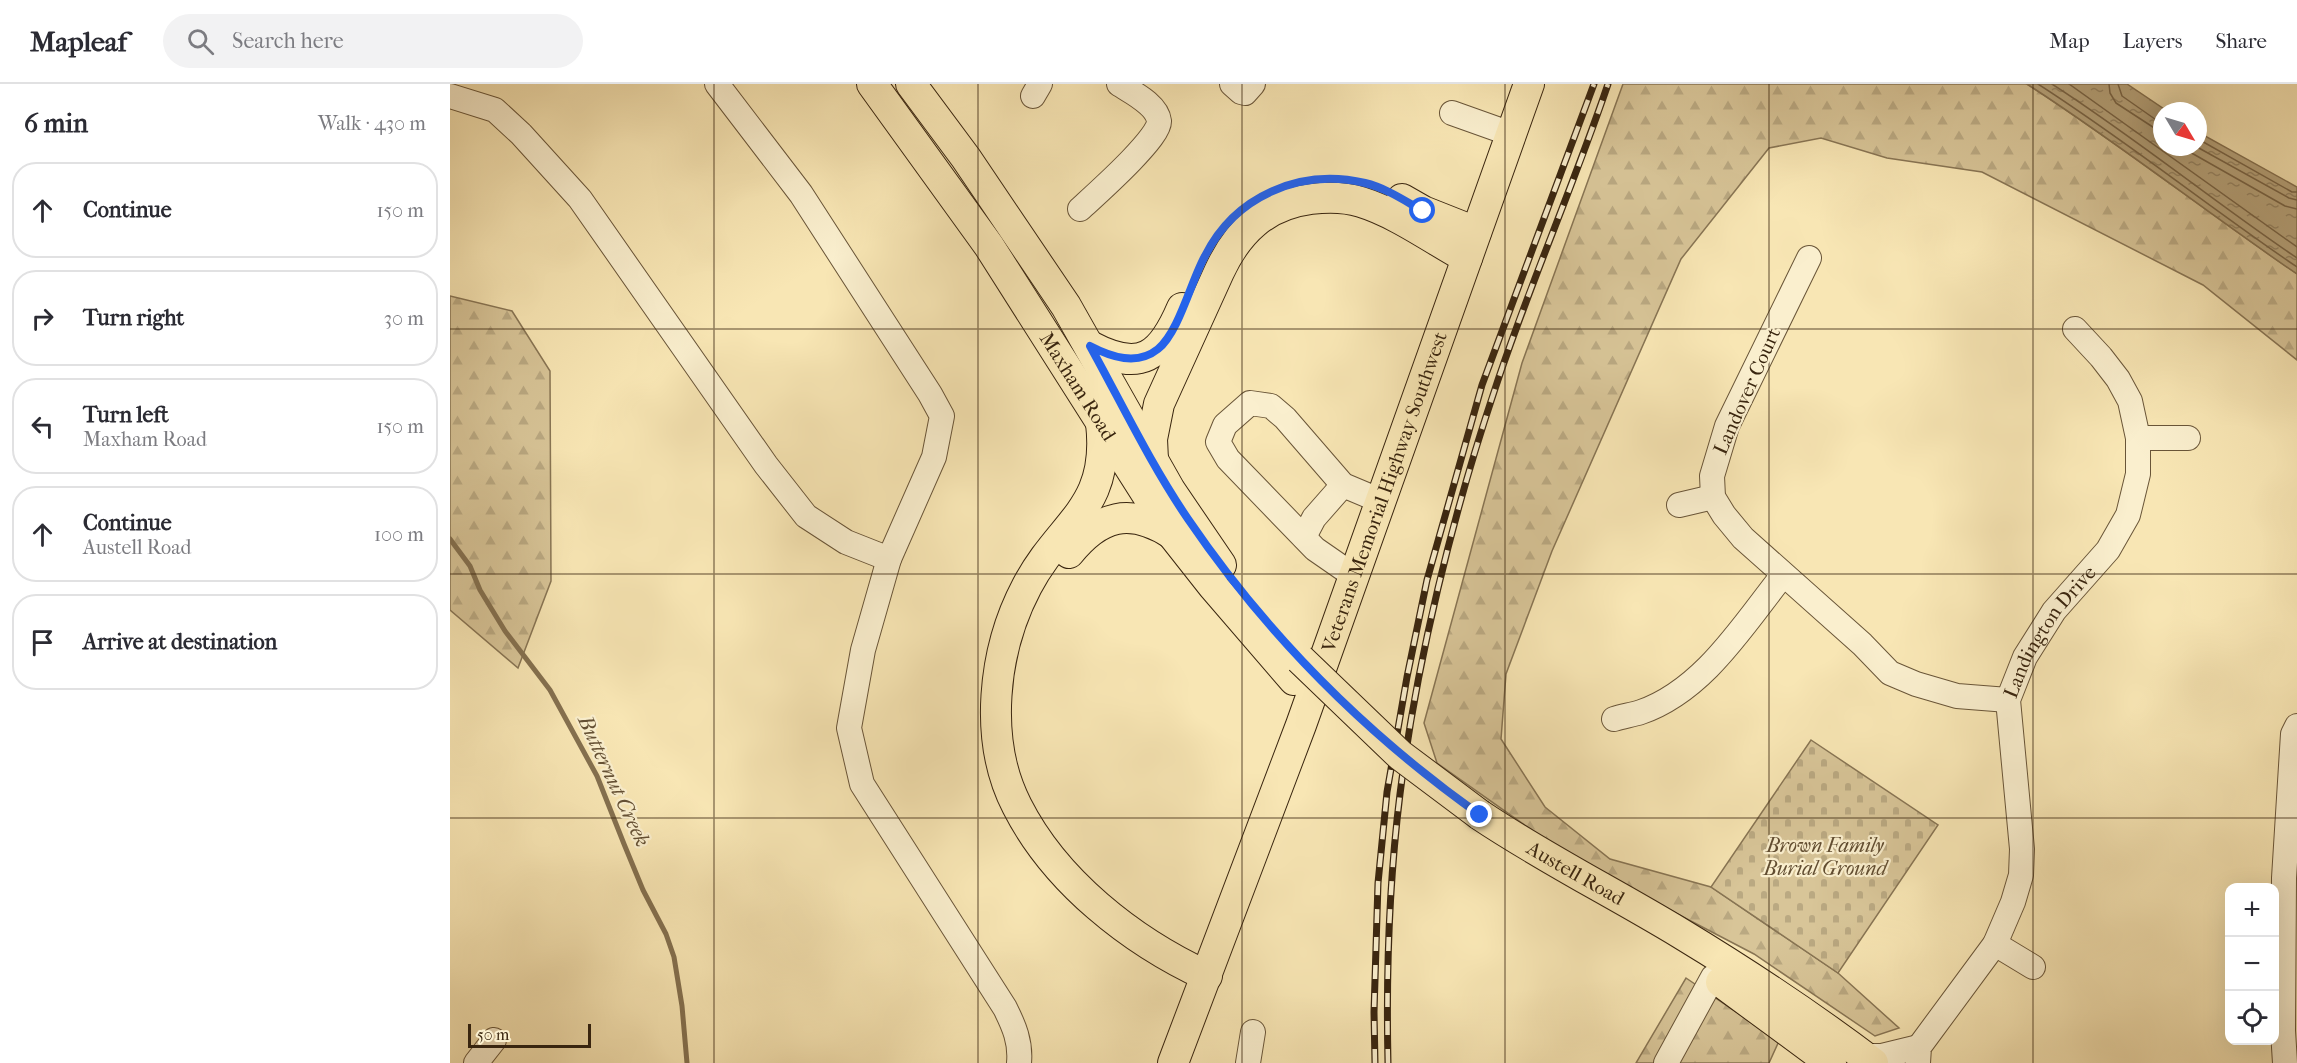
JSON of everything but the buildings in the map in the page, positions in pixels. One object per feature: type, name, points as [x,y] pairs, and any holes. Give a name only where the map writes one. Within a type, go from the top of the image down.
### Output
[{"type":"main road","name":"Maxham Road","points":[[872,84],[989,246],[1172,534],[1297,670]]},
{"type":"main road","name":"Maxham Road","points":[[911,84],[999,206],[1090,346],[1188,519],[1228,574],[1258,626]]},
{"type":"main road","name":"Veterans Memorial Highway Southwest","points":[[1173,1063],[1301,725],[1529,84]]},
{"type":"main road","points":[[1090,346],[1106,354],[1127,359],[1146,356],[1156,351],[1171,334],[1204,257],[1220,232],[1254,200],[1282,186],[1313,180],[1366,183],[1423,211],[1472,245]]},
{"type":"main road","points":[[1153,460],[1154,429],[1160,404],[1219,272],[1237,241],[1266,213],[1295,201],[1322,198],[1349,199],[1472,245]]},
{"type":"main road","points":[[1101,423],[1103,458],[1096,487],[1080,514],[1052,548],[1027,586],[1009,627],[1002,652],[997,692],[996,724],[999,747],[1016,804],[1044,848],[1074,883],[1155,948],[1210,967]]},
{"type":"main road","points":[[1172,534],[1144,520],[1116,518],[1096,527],[1082,537],[1067,555],[1042,591],[1021,636],[1012,687],[1012,731],[1021,771],[1031,796],[1040,814],[1062,843],[1096,879],[1133,910],[1176,939],[1210,967]]},
{"type":"main road","name":"Austell Road","points":[[1297,670],[1380,761],[1477,824],[1536,851],[1680,932],[1783,998],[1840,1037],[1868,1060]]},
{"type":"main road","name":"Austell Road","points":[[1477,824],[1517,861],[1671,949],[1738,993],[1826,1061]]},
{"type":"street","points":[[717,84],[801,194],[942,416],[933,457],[888,559],[863,650],[849,728],[862,784],[1005,1008],[1015,1029],[1020,1050],[1019,1063]]},
{"type":"street","points":[[1080,209],[1146,146],[1158,127],[1159,121],[1156,113],[1145,101],[1119,84]]},
{"type":"street","points":[[1232,84],[1240,92],[1245,93],[1253,84]]},
{"type":"street","points":[[450,96],[495,110],[521,134],[580,199],[766,465],[806,516],[846,542],[888,559]]},
{"type":"street","points":[[1452,113],[1511,134]]},
{"type":"street","name":"Landover Court","points":[[1713,497],[1712,476],[1727,426],[1809,258]]},
{"type":"street","name":"Landington Drive","points":[[1868,1060],[1882,1056],[1918,1055],[1995,944],[2013,902],[2021,875],[2022,849],[2008,700],[2025,657],[2054,611],[2108,550],[2128,515],[2138,474],[2138,438],[2130,401],[2118,379],[2074,328]]},
{"type":"street","points":[[1354,576],[1315,549],[1228,459],[1218,442],[1225,425],[1250,403],[1271,406],[1285,418],[1343,485],[1381,501]]},
{"type":"street","points":[[2138,438],[2188,438]]},
{"type":"street","points":[[1304,537],[1314,518],[1343,485]]},
{"type":"street","points":[[1678,505],[1713,497],[1743,538],[1862,644],[1890,673],[1916,684],[1957,696],[2008,700]]},
{"type":"street","points":[[1614,719],[1642,711],[1659,703],[1700,675],[1783,575]]},
{"type":"street","points":[[2285,1063],[2283,1031],[2290,955],[2284,867],[2293,734],[2297,726]]},
{"type":"street","points":[[1995,944],[2033,968]]},
{"type":"street","points":[[1666,1063],[1713,977]]},
{"type":"street","points":[[1248,1063],[1253,1032]]},
{"type":"street","points":[[476,1063],[494,1040]]},
{"type":"green space","points":[[1623,84],[2027,84],[2096,130],[2297,274],[2297,360],[2203,285],[1982,172],[1887,158],[1821,138],[1769,148],[1681,259],[1552,551],[1506,674],[1501,739],[1545,807],[1610,859],[1711,887],[1838,973],[1899,1028],[1875,1036],[1754,954],[1574,860],[1437,763],[1424,723],[1522,363]]},
{"type":"green space","points":[[450,296],[512,311],[550,371],[551,581],[518,668],[450,610]]},
{"type":"green space","name":"Brown Family Burial Ground","points":[[1811,740],[1938,825],[1838,973],[1711,887]]},
{"type":"green space","points":[[1686,978],[1779,1041],[1769,1063],[1636,1063]]},
{"type":"water","points":[[2027,84],[2127,84],[2154,102],[2153,156],[2207,156],[2207,137],[2297,187],[2297,274],[2230,227],[2096,130]]},
{"type":"waterway","name":"Butternut Creek","points":[[450,539],[470,566],[480,590],[505,631],[550,690],[597,776],[643,890],[666,934],[674,957],[682,1006],[687,1063]]},
{"type":"railway","points":[[1375,1063],[1374,1012],[1378,883],[1387,792],[1427,580],[1482,385],[1594,84]]},
{"type":"railway","points":[[1388,1063],[1389,928],[1396,827],[1407,743],[1426,641],[1464,487],[1495,389],[1608,84]]},
{"type":"route","points":[[1423,211],[1382,189],[1366,183],[1343,180],[1295,182],[1266,192],[1242,209],[1212,243],[1171,334],[1156,351],[1146,356],[1127,359],[1106,354],[1090,346],[1170,490],[1188,519],[1245,596],[1299,659],[1381,738],[1420,771],[1480,815]]}]
